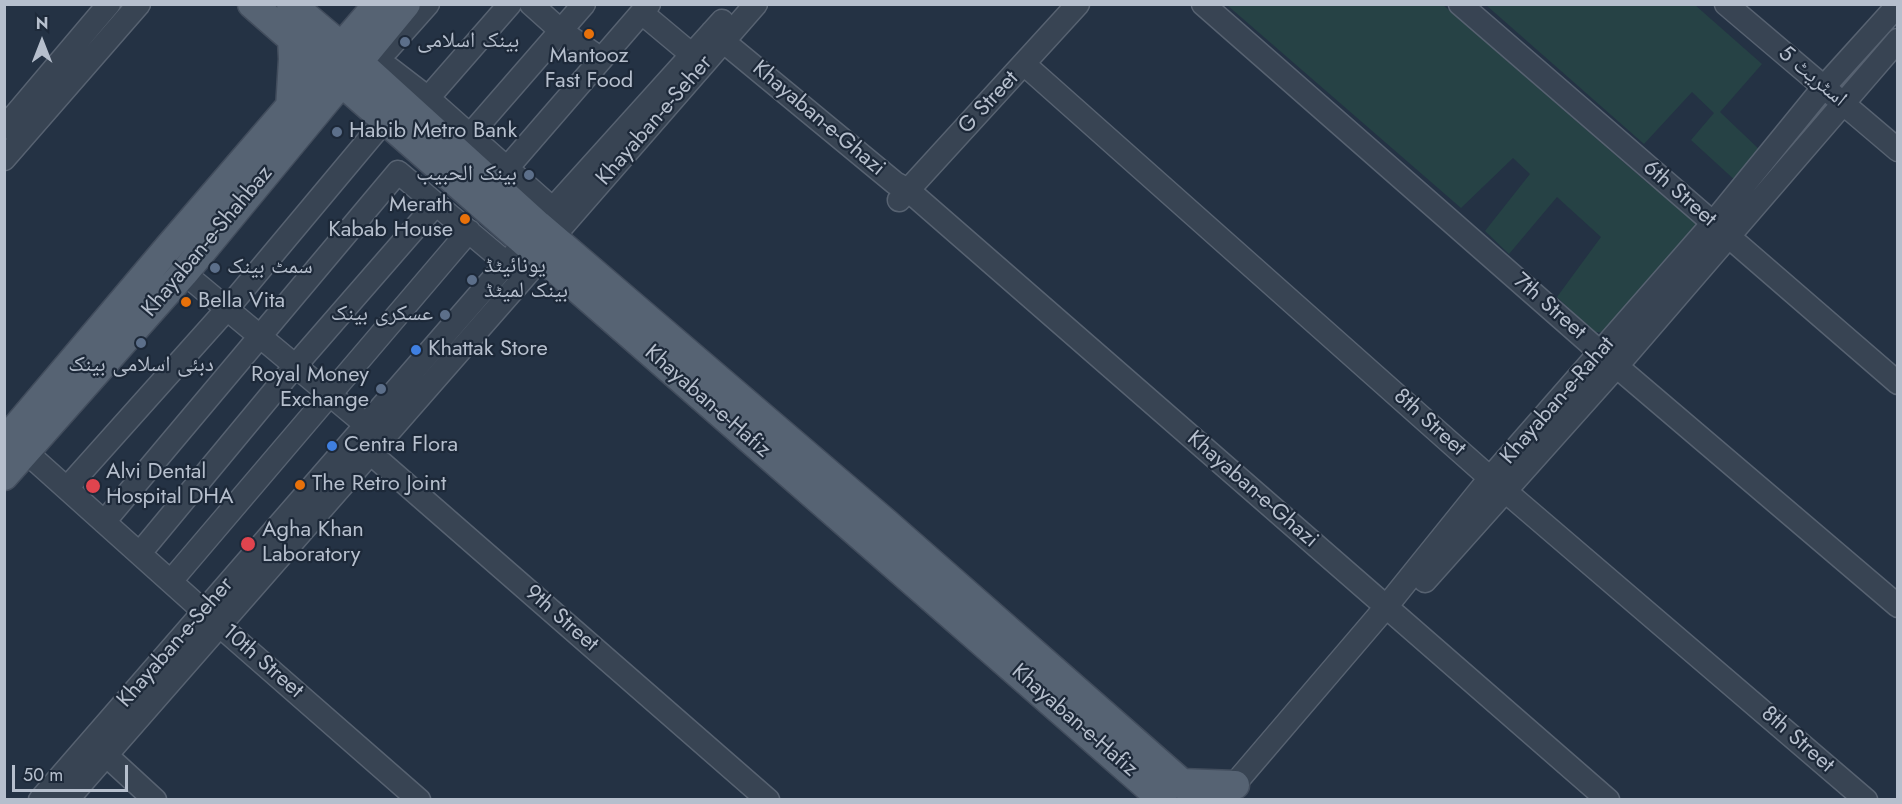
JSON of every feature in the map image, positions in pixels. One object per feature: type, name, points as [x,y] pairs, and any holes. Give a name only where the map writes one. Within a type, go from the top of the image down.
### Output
[{"type":"main road","name":"Khayaban-e-Hafiz","points":[[252,4],[297,22],[364,76],[538,241],[1182,794]]},
{"type":"main road","points":[[378,11],[364,76],[301,113],[293,70],[297,22],[378,11]]},
{"type":"main road","name":"Khayaban-e-Shahbaz","points":[[4,476],[15,447],[168,248],[301,113],[364,76],[378,11]]},
{"type":"main road","name":"Khayaban-e-Hafiz","points":[[364,76],[458,134],[538,241]]},
{"type":"main road","name":"Khayaban-e-Shahbaz","points":[[15,447],[184,273],[301,113]]},
{"type":"main road","points":[[1182,794],[1238,794]]},
{"type":"street","points":[[4,159],[10,128],[109,4]]},
{"type":"street","points":[[10,128],[139,4]]},
{"type":"street","points":[[67,488],[228,309],[364,76],[428,4]]},
{"type":"street","points":[[428,98],[510,4]]},
{"type":"street","points":[[531,4],[560,30],[601,59]]},
{"type":"street","points":[[458,134],[584,4]]},
{"type":"street","name":"Khayaban-e-Seher","points":[[718,37],[735,4]]},
{"type":"street","name":"Khayaban-e-Seher","points":[[40,800],[212,618],[718,37],[756,4]]},
{"type":"street","name":"G Street","points":[[901,191],[1024,64],[1078,4]]},
{"type":"street","name":"7th Street","points":[[1203,4],[1609,359],[1898,606]]},
{"type":"street","name":"6th Street","points":[[1460,4],[1898,383]]},
{"type":"street","name":"اسٹریٹ 5","points":[[1726,4],[1842,103],[1894,141]]},
{"type":"street","name":"Khayaban-e-Rahat","points":[[1721,230],[1824,88],[1898,5]]},
{"type":"street","points":[[508,167],[646,9],[691,54]]},
{"type":"street","points":[[538,241],[691,54],[718,37]]},
{"type":"street","name":"Khayaban-e-Ghazi","points":[[718,37],[901,191],[1386,616],[1587,800]]},
{"type":"street","name":"Khayaban-e-Rahat","points":[[1238,794],[1498,484],[1721,230],[1842,103],[1898,39]]},
{"type":"street","name":"8th Street","points":[[1024,64],[1498,484],[1866,800]]},
{"type":"street","points":[[364,76],[428,98],[458,134],[508,167],[538,241]]},
{"type":"street","points":[[104,522],[398,172],[470,231],[538,241]]},
{"type":"street","points":[[140,553],[295,366],[436,204]]},
{"type":"street","points":[[171,581],[328,394],[470,231]]},
{"type":"street","name":"9th Street","points":[[184,273],[328,394],[368,439],[768,800]]},
{"type":"street","name":"10th Street","points":[[15,447],[67,488],[419,800]]},
{"type":"street","name":"Khayaban-e-Ghazi","points":[[1386,616],[1608,800]]},
{"type":"street","name":"Khayaban-e-Seher","points":[[67,800],[106,755],[212,618]]},
{"type":"street","points":[[106,755],[155,800]]},
{"type":"green space","points":[[1227,5],[1443,5],[1651,186],[1658,179],[1705,223],[1611,333],[1594,332],[1557,297],[1601,237],[1557,197],[1509,254],[1485,231],[1530,174],[1513,158],[1461,208]]},
{"type":"green space","points":[[1486,5],[1695,5],[1762,64],[1720,112],[1762,152],[1738,183],[1691,140],[1714,113],[1692,92],[1644,144]]},
{"type":"place","name":"Mantooz Fast Food","points":[[589,34]]},
{"type":"place","name":"بینک اسلامی","points":[[405,42]]},
{"type":"place","name":"Habib Metro Bank","points":[[337,132]]},
{"type":"place","name":"بينک الحبيب","points":[[529,175]]},
{"type":"place","name":"Merath Kabab House","points":[[465,219]]},
{"type":"place","name":"سمٹ بینک","points":[[215,268]]},
{"type":"place","name":"یونائیٹڈ بینک لمیٹڈ","points":[[472,280]]},
{"type":"place","name":"Bella Vita","points":[[186,302]]},
{"type":"place","name":"عسکری بینک","points":[[445,315]]},
{"type":"place","name":"دبئی اسلامی بینک","points":[[141,343]]},
{"type":"place","name":"Khattak Store","points":[[416,350]]},
{"type":"place","name":"Royal Money Exchange","points":[[381,389]]},
{"type":"place","name":"Centra Flora","points":[[332,446]]},
{"type":"place","name":"The Retro Joint","points":[[300,485]]},
{"type":"place","name":"Alvi Dental Hospital DHA","points":[[93,486]]},
{"type":"place","name":"Agha Khan Laboratory","points":[[248,544]]}]
